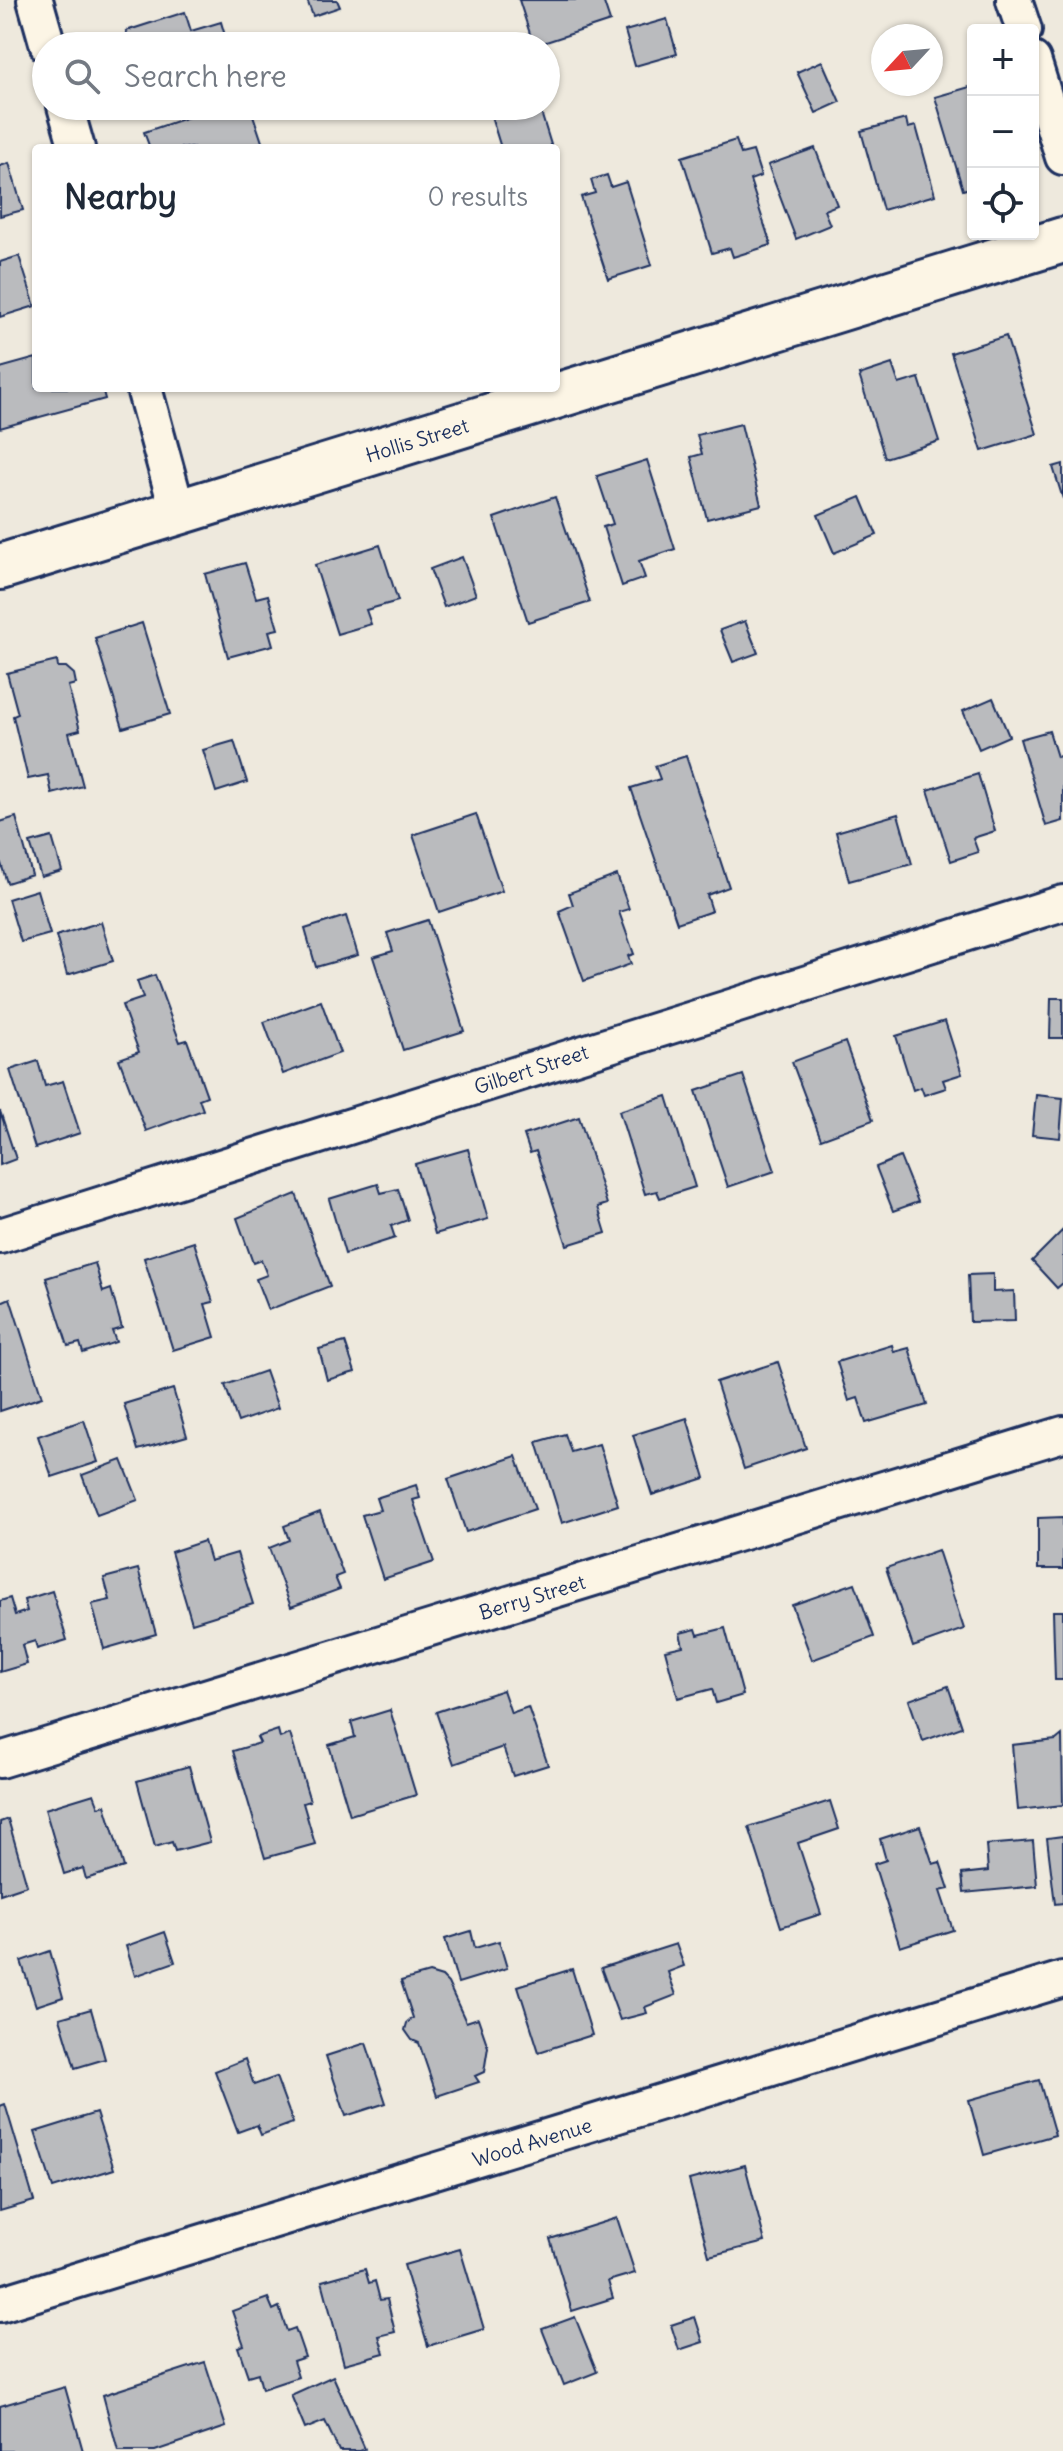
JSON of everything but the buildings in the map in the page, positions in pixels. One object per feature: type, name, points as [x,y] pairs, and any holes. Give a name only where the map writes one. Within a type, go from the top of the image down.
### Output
[{"type":"main road","name":"Hollis Street","points":[[0,567],[1063,240]]},
{"type":"street","points":[[35,0],[44,32]]},
{"type":"street","points":[[1014,0],[1022,24]]},
{"type":"street","points":[[1039,79],[1063,157]]},
{"type":"street","points":[[69,120],[76,144]]},
{"type":"street","points":[[145,392],[178,513]]},
{"type":"street","name":"Gilbert Street","points":[[0,1236],[1063,903]]},
{"type":"street","name":"Berry Street","points":[[0,1760],[1063,1434]]},
{"type":"street","name":"Wood Avenue","points":[[0,2304],[1063,1979]]}]
